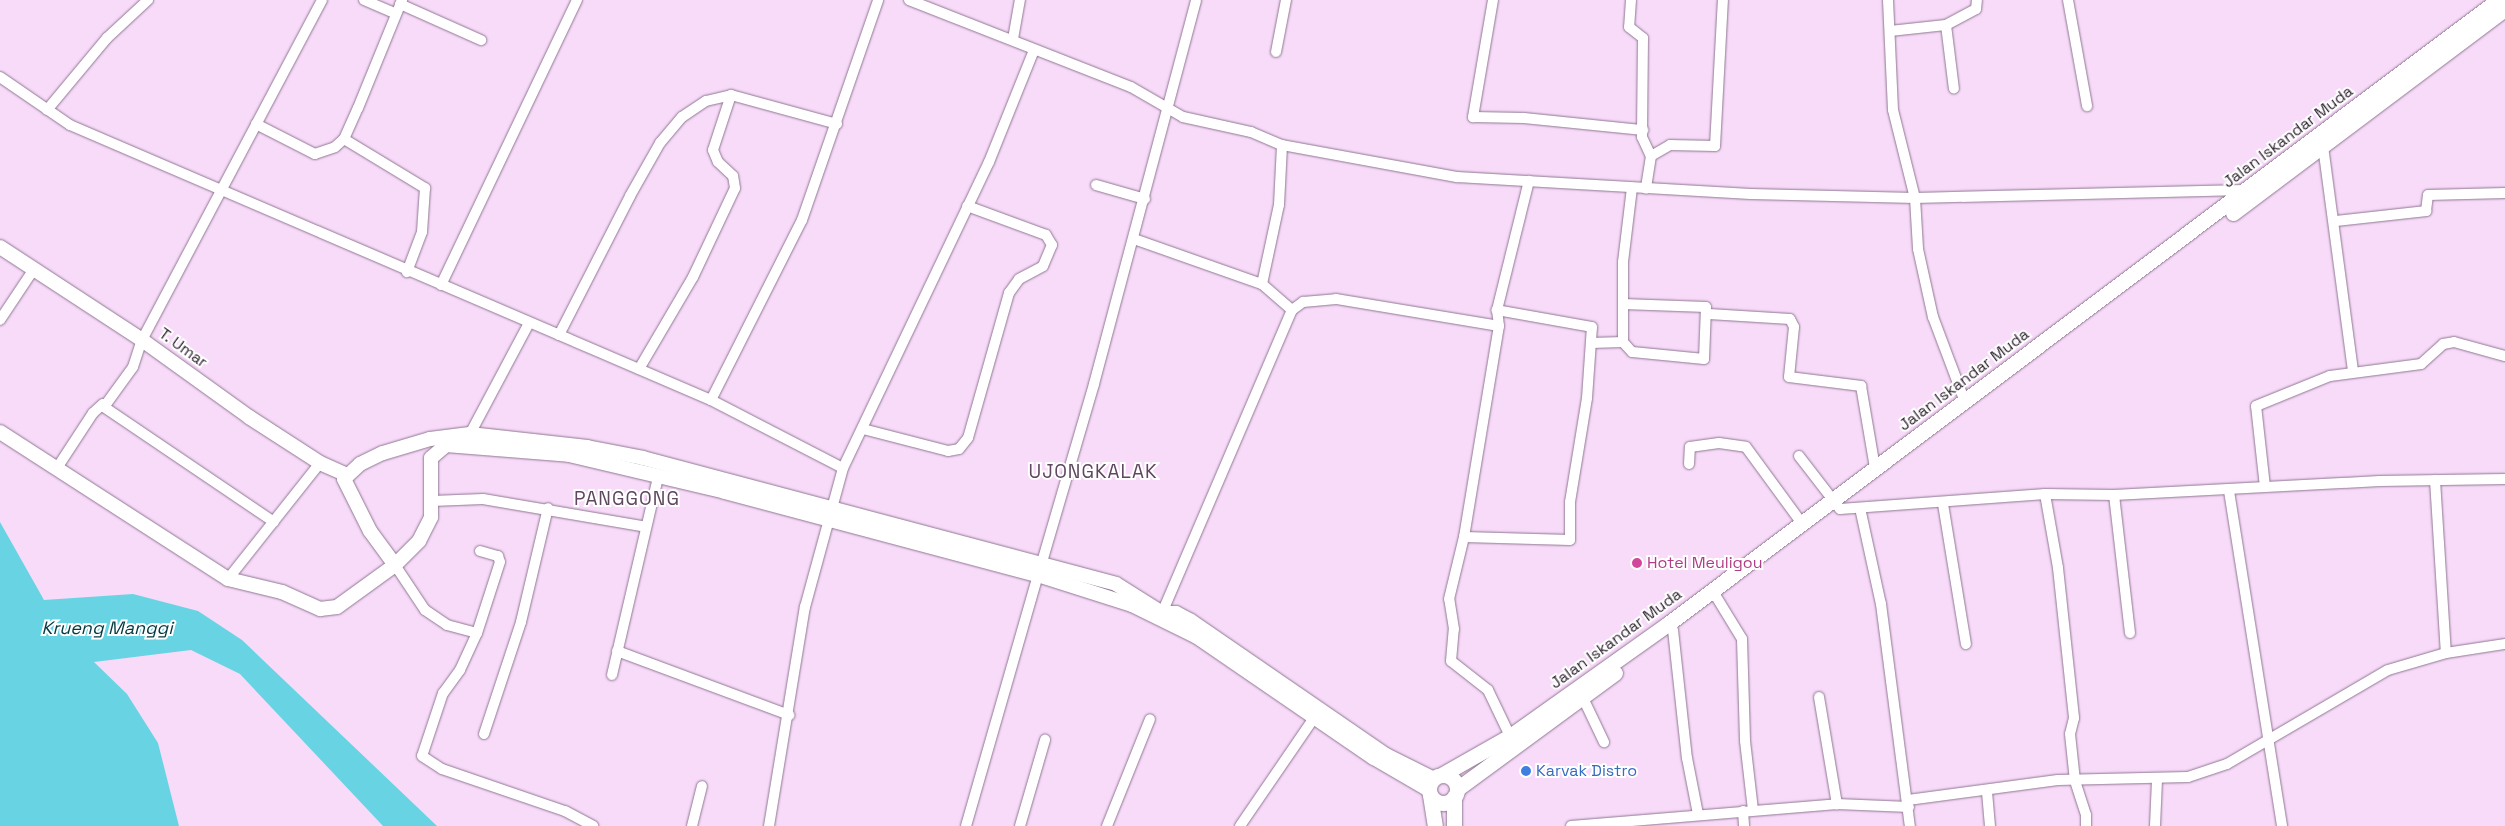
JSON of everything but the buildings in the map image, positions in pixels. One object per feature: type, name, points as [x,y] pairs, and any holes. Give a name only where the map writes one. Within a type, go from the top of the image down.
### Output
[{"type":"highway","name":"Jalan Iskandar Muda","points":[[1433,785],[1510,736],[1803,525],[1837,505],[1875,468],[2247,190],[2380,95],[2498,0]]},
{"type":"highway","name":"Jalan Iskandar Muda","points":[[2397,82],[2505,9]]},
{"type":"highway","name":"Jalan Iskandar Muda","points":[[1455,793],[1717,598],[1837,505],[2262,193],[2323,146],[2380,95]]},
{"type":"highway","points":[[1433,785],[1453,779],[1455,793],[1454,826]]},
{"type":"highway","points":[[1433,785],[1439,802],[1455,793]]},
{"type":"highway","points":[[1433,785],[1435,826]]},
{"type":"main road","name":"T. Umar","points":[[0,247],[142,340],[320,463],[347,475]]},
{"type":"main road","points":[[0,432],[57,468],[84,489],[228,579],[282,592],[315,608],[331,609],[395,565],[425,534],[432,501],[431,458],[446,445],[569,455],[830,516],[1040,569],[1116,584],[1162,614],[1176,613],[1191,621],[1386,755],[1433,785]]},
{"type":"main road","points":[[395,565],[381,550],[345,484],[347,475],[366,461],[402,446],[470,434],[588,447],[643,458],[830,516]]},
{"type":"main road","points":[[1040,569],[1103,593],[1175,624],[1314,718],[1433,785]]},
{"type":"street","points":[[47,110],[107,38],[148,0]]},
{"type":"street","points":[[104,407],[133,367],[142,340],[224,191],[256,124],[322,0]]},
{"type":"street","points":[[364,0],[395,14]]},
{"type":"street","points":[[441,285],[577,0]]},
{"type":"street","points":[[711,400],[802,220],[837,124],[878,0]]},
{"type":"street","points":[[908,0],[1013,39],[1034,50],[1131,87],[1183,117],[1251,132],[1282,145],[1457,177],[1646,189],[1915,198],[2247,190],[2262,193]]},
{"type":"street","points":[[1013,39],[1020,0]]},
{"type":"street","points":[[966,826],[1134,239],[1196,0]]},
{"type":"street","points":[[1276,52],[1286,0]]},
{"type":"street","points":[[1493,0],[1473,117],[1524,118],[1642,134]]},
{"type":"street","points":[[1631,0],[1629,27],[1643,38],[1642,134],[1651,156],[1646,189]]},
{"type":"street","points":[[1651,156],[1670,145],[1715,146],[1723,0]]},
{"type":"street","points":[[1888,0],[1893,110],[1902,156],[1915,198],[1918,249],[1933,317],[1965,402]]},
{"type":"street","points":[[1890,31],[1946,25],[1976,9],[1977,0]]},
{"type":"street","points":[[2068,0],[2087,106]]},
{"type":"street","points":[[256,124],[317,155],[330,151],[344,139],[401,2],[481,40]]},
{"type":"street","points":[[1946,25],[1954,89]]},
{"type":"street","points":[[769,826],[806,607],[843,468],[967,206],[1034,50]]},
{"type":"street","points":[[0,77],[70,125],[407,272],[711,400],[843,468]]},
{"type":"street","points":[[559,335],[626,205],[669,130],[706,101],[730,95],[837,124]]},
{"type":"street","points":[[639,369],[693,277],[735,188],[733,176],[718,162],[713,150],[730,95]]},
{"type":"street","points":[[344,139],[425,188],[422,232],[407,272]]},
{"type":"street","points":[[1262,284],[1279,205],[1282,145]]},
{"type":"street","points":[[2323,146],[2336,221],[2353,372]]},
{"type":"street","points":[[1510,736],[1488,690],[1451,661],[1454,628],[1449,599],[1464,537],[1499,326],[1497,310],[1529,181]]},
{"type":"street","points":[[1096,185],[1145,199]]},
{"type":"street","points":[[1623,304],[1706,307],[1709,314],[1704,359],[1632,352],[1622,342],[1623,262],[1632,188]]},
{"type":"street","points":[[2336,221],[2426,212],[2428,195],[2505,193]]},
{"type":"street","points":[[863,429],[948,451],[959,448],[968,438],[1009,293],[1019,279],[1043,266],[1052,245],[1041,233],[967,206]]},
{"type":"street","points":[[1134,239],[1262,284],[1292,310]]},
{"type":"street","points":[[0,320],[34,269]]},
{"type":"street","points":[[1162,614],[1292,310],[1303,302],[1336,299],[1499,326]]},
{"type":"street","points":[[1464,537],[1570,540],[1570,502],[1587,398],[1591,344],[1594,334],[1587,324],[1497,310]]},
{"type":"street","points":[[1709,314],[1790,318],[1794,327],[1789,377],[1861,386],[1875,468]]},
{"type":"street","points":[[470,434],[529,323]]},
{"type":"street","points":[[1591,344],[1622,342]]},
{"type":"street","points":[[2265,487],[2256,406],[2330,376],[2421,364],[2436,347],[2454,342],[2505,356]]},
{"type":"street","points":[[57,468],[93,413],[103,404],[104,407],[274,522]]},
{"type":"street","points":[[1689,464],[1690,447],[1719,443],[1746,447],[1803,525]]},
{"type":"street","points":[[1799,456],[1837,505],[1860,508],[1943,504],[2045,494],[2114,495],[2435,480],[2505,479]]},
{"type":"street","points":[[228,579],[320,463]]},
{"type":"street","points":[[612,675],[658,477]]},
{"type":"street","points":[[2435,480],[2446,653]]},
{"type":"street","points":[[2229,491],[2268,723],[2266,741],[2282,826]]},
{"type":"street","points":[[2045,494],[2058,568],[2074,718],[2070,734],[2075,781],[2086,815],[2086,826]]},
{"type":"street","points":[[2114,495],[2130,634]]},
{"type":"street","points":[[432,501],[484,499],[548,508],[646,527]]},
{"type":"street","points":[[1943,504],[1966,644]]},
{"type":"street","points":[[484,734],[521,622],[548,508]]},
{"type":"street","points":[[1860,508],[1881,604],[1910,826]]},
{"type":"street","points":[[480,551],[500,559],[477,633],[460,670],[443,693],[422,748],[423,758],[442,769],[565,812],[593,826]]},
{"type":"street","points":[[395,565],[425,610],[447,625],[477,633]]},
{"type":"street","points":[[1717,598],[1742,639],[1748,810],[1744,826]]},
{"type":"street","points":[[1673,630],[1687,758],[1698,814]]},
{"type":"street","points":[[1571,826],[1659,822],[1698,814],[1837,804],[1908,804],[2058,780],[2158,780],[2188,777],[2227,764],[2388,670],[2446,653],[2505,644]]},
{"type":"street","points":[[617,651],[788,715]]},
{"type":"street","points":[[1819,697],[1837,804]]},
{"type":"street","points":[[1583,698],[1604,742]]},
{"type":"street","points":[[1240,826],[1314,718]]},
{"type":"street","points":[[1107,826],[1150,720]]},
{"type":"street","points":[[1020,826],[1045,740]]},
{"type":"street","points":[[2155,826],[2158,780]]},
{"type":"street","points":[[692,826],[702,786]]},
{"type":"street","points":[[1987,792],[1990,826]]},
{"type":"water","name":"Krueng Manggi","points":[[0,522],[44,600],[133,594],[198,611],[242,640],[437,826],[383,826],[240,674],[191,650],[94,662],[127,694],[158,743],[179,826],[0,826]]},
{"type":"place","name":"Hotel Meuligou","points":[[1637,563]]},
{"type":"place","name":"Karvak Distro","points":[[1526,771]]},
{"type":"district","name":"UJONGKALAK","points":[[1093,472]]},
{"type":"district","name":"PANGGONG","points":[[627,499]]}]
